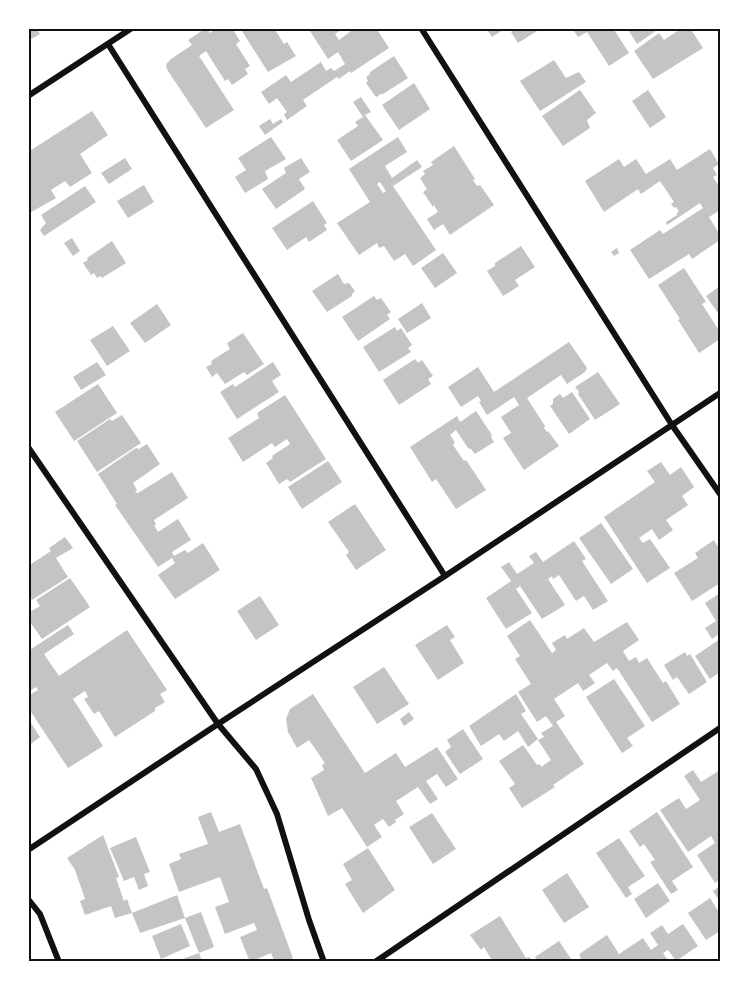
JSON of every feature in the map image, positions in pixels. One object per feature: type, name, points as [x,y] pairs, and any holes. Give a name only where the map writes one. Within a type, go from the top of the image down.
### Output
[{"type":"street","points":[[28,96],[132,28]]},
{"type":"street","points":[[421,28],[672,425],[720,494]]},
{"type":"street","points":[[108,45],[445,576]]},
{"type":"street","points":[[28,850],[720,393]]},
{"type":"street","points":[[28,447],[218,724],[256,770],[277,814],[324,962]]},
{"type":"street","points":[[375,962],[720,728]]},
{"type":"street","points":[[28,899],[40,914],[59,962]]},
{"type":"building","points":[[28,28],[36,28],[40,34],[28,41]]},
{"type":"building","points":[[206,28],[210,33],[217,28],[232,28],[240,41],[236,44],[250,66],[245,69],[248,74],[232,85],[228,79],[225,81],[206,51],[199,56],[234,110],[206,128],[166,66],[171,59],[192,45],[188,40]]},
{"type":"building","points":[[240,28],[274,28],[284,44],[287,42],[296,56],[268,72]]},
{"type":"building","points":[[311,28],[344,28],[335,34],[339,40],[355,28],[376,28],[389,48],[351,73],[350,71],[339,79],[337,77],[303,100],[307,106],[287,120],[284,114],[287,112],[277,98],[269,104],[261,92],[286,75],[291,82],[321,62],[326,71],[331,68],[334,71],[345,64],[338,52],[328,59],[310,31]]},
{"type":"building","points":[[486,28],[506,28],[492,37]]},
{"type":"building","points":[[516,28],[542,28],[518,43],[511,32]]},
{"type":"building","points":[[572,28],[613,28],[629,53],[609,66],[587,32],[578,37]]},
{"type":"building","points":[[627,28],[660,28],[637,44]]},
{"type":"building","points":[[682,28],[690,28],[703,48],[653,79],[634,51],[659,33],[664,40]]},
{"type":"building","points":[[394,56],[408,78],[376,97],[366,83],[368,81],[366,77]]},
{"type":"building","points":[[554,60],[566,78],[579,72],[586,82],[540,111],[520,81]]},
{"type":"building","points":[[414,83],[430,109],[399,130],[382,105]]},
{"type":"building","points":[[580,90],[596,113],[587,120],[590,128],[563,146],[542,116]]},
{"type":"building","points":[[648,90],[666,117],[650,128],[632,101]]},
{"type":"building","points":[[361,97],[371,112],[365,115],[383,140],[351,161],[337,140],[358,126],[355,122],[363,117],[353,102]]},
{"type":"building","points":[[92,111],[108,135],[80,154],[92,173],[70,187],[65,181],[51,190],[56,198],[28,214],[28,152]]},
{"type":"building","points":[[270,119],[273,124],[281,119],[283,122],[265,135],[259,126]]},
{"type":"building","points":[[271,137],[286,159],[265,171],[268,179],[245,193],[235,177],[246,170],[238,158]]},
{"type":"building","points":[[398,137],[407,152],[385,166],[392,178],[417,160],[422,167],[393,186],[436,250],[413,266],[405,254],[394,261],[384,246],[379,248],[377,243],[359,255],[337,223],[370,202],[349,169]],"holes":[[[380,182],[386,191],[383,193],[377,184]]]},
{"type":"building","points":[[454,146],[477,186],[480,185],[494,205],[450,235],[443,224],[434,230],[427,219],[438,212],[423,192],[427,189],[420,178],[425,174],[423,171],[433,165],[431,162]]},
{"type":"building","points":[[710,149],[719,164],[713,168],[717,175],[713,177],[720,188],[720,210],[709,217],[720,235],[720,240],[692,259],[689,254],[649,279],[630,250],[660,230],[663,234],[703,208],[700,203],[667,225],[666,222],[679,211],[671,204],[674,202],[660,181],[641,194],[638,189],[604,212],[585,181],[619,159],[624,167],[636,159],[646,174],[670,159],[677,170]]},
{"type":"building","points":[[125,158],[132,169],[109,184],[101,173]]},
{"type":"building","points":[[301,158],[310,172],[299,179],[305,189],[276,209],[262,189],[286,173],[284,168]]},
{"type":"building","points":[[144,185],[154,202],[128,218],[117,201]]},
{"type":"building","points":[[85,186],[96,202],[44,236],[40,230],[46,223],[41,215]]},
{"type":"building","points":[[313,201],[327,223],[324,225],[327,230],[309,242],[306,237],[287,250],[272,228]]},
{"type":"building","points":[[72,238],[80,251],[73,256],[64,243]]},
{"type":"building","points":[[112,241],[126,263],[102,278],[100,276],[97,278],[94,273],[91,275],[83,263]]},
{"type":"building","points":[[521,246],[535,267],[515,280],[519,286],[503,296],[487,271]]},
{"type":"building","points":[[617,248],[619,253],[614,256],[611,252]]},
{"type":"building","points":[[443,253],[457,273],[435,288],[421,268]]},
{"type":"building","points":[[684,268],[706,302],[702,304],[720,332],[720,339],[699,353],[658,285]]},
{"type":"building","points":[[338,274],[344,284],[349,283],[355,291],[352,296],[327,312],[312,291]]},
{"type":"building","points":[[720,286],[720,316],[706,296]]},
{"type":"building","points":[[374,296],[377,300],[381,298],[391,312],[387,315],[390,319],[358,341],[342,317]]},
{"type":"building","points":[[422,303],[431,318],[407,333],[398,319]]},
{"type":"building","points":[[157,304],[171,325],[145,343],[130,323]]},
{"type":"building","points":[[113,326],[130,351],[107,366],[90,340]]},
{"type":"building","points":[[395,327],[397,331],[401,328],[412,345],[408,348],[411,352],[379,372],[363,347]]},
{"type":"building","points":[[243,333],[264,364],[247,375],[244,372],[225,384],[217,373],[212,377],[206,367],[230,349],[227,343]]},
{"type":"building","points":[[569,342],[587,368],[585,372],[567,384],[561,375],[527,398],[545,426],[544,428],[559,446],[524,470],[503,438],[511,433],[501,417],[519,405],[514,397],[487,415],[478,396],[461,407],[448,387],[478,367],[494,392]]},
{"type":"building","points":[[415,359],[418,363],[422,360],[433,376],[428,379],[431,384],[399,405],[383,380]]},
{"type":"building","points":[[97,362],[106,375],[81,390],[73,377]]},
{"type":"building","points":[[273,362],[281,375],[272,381],[279,392],[237,419],[220,392],[233,384],[235,387]]},
{"type":"building","points":[[598,372],[620,404],[595,420],[575,387]]},
{"type":"building","points":[[98,384],[117,413],[74,441],[55,412]]},
{"type":"building","points":[[572,392],[590,419],[569,434],[550,406],[553,404],[553,399],[560,394],[563,398]]},
{"type":"building","points":[[285,395],[326,459],[290,482],[287,479],[279,484],[266,463],[290,444],[287,439],[275,447],[272,443],[243,462],[228,438],[259,418],[257,413]]},
{"type":"building","points":[[476,411],[494,442],[475,454],[456,430],[450,435],[455,442],[453,445],[486,490],[456,509],[436,479],[432,482],[410,447],[457,416],[460,422]]},
{"type":"building","points":[[122,415],[141,443],[97,472],[77,441],[110,419],[112,421]]},
{"type":"building","points":[[147,444],[160,464],[133,483],[137,490],[135,492],[138,493],[172,472],[188,498],[154,520],[158,532],[178,519],[191,540],[172,552],[174,556],[185,550],[188,553],[203,543],[220,570],[175,599],[158,575],[175,563],[172,558],[158,567],[115,505],[117,504],[98,474],[136,448],[139,449]]},
{"type":"building","points":[[328,461],[342,482],[302,509],[288,487]]},
{"type":"building","points":[[661,462],[670,475],[681,467],[694,487],[682,496],[688,505],[666,520],[673,530],[659,540],[652,529],[639,538],[643,543],[650,539],[670,568],[647,583],[604,517],[655,482],[647,471]]},
{"type":"building","points":[[355,504],[386,550],[356,570],[346,555],[349,552],[328,522]]},
{"type":"building","points":[[601,523],[633,569],[611,584],[579,538]]},
{"type":"building","points":[[65,537],[73,548],[56,558],[68,577],[32,600],[28,594],[28,566],[51,551],[49,548]]},
{"type":"building","points":[[714,540],[720,550],[720,583],[692,601],[674,573],[698,558],[695,553]]},
{"type":"building","points":[[574,541],[586,559],[582,561],[608,601],[593,610],[584,596],[576,601],[559,575],[553,579],[552,576],[548,579],[565,605],[542,619],[520,586],[516,589],[532,613],[506,629],[486,598],[511,581],[501,567],[509,562],[517,574],[534,563],[529,556],[536,552],[543,562]]},
{"type":"building","points":[[70,578],[90,607],[42,639],[28,619],[28,613],[40,606],[36,600]]},
{"type":"building","points":[[720,593],[720,633],[712,639],[705,628],[716,621],[705,603]]},
{"type":"building","points":[[260,596],[279,625],[256,640],[237,611]]},
{"type":"building","points":[[530,620],[552,653],[556,650],[552,643],[565,635],[567,639],[584,628],[594,642],[627,622],[639,640],[623,651],[629,661],[636,657],[639,663],[647,658],[663,683],[666,681],[680,704],[652,722],[617,668],[613,671],[607,663],[589,675],[595,683],[583,691],[578,683],[554,699],[565,716],[556,722],[584,764],[553,785],[555,787],[522,808],[509,788],[515,784],[499,761],[523,745],[537,765],[540,764],[541,767],[551,760],[538,740],[544,737],[541,733],[553,726],[546,716],[537,722],[518,692],[531,684],[515,659],[520,656],[507,636]]},
{"type":"building","points":[[68,625],[74,634],[44,654],[59,676],[127,630],[167,690],[160,694],[165,702],[115,737],[99,711],[94,714],[84,699],[88,697],[85,691],[73,699],[103,746],[68,768],[31,712],[28,714],[28,696],[38,690],[36,687],[28,692],[28,651]]},
{"type":"building","points":[[447,625],[455,637],[450,640],[464,663],[438,680],[415,645]]},
{"type":"building","points":[[720,639],[720,672],[710,679],[695,656]]},
{"type":"building","points":[[685,652],[687,656],[690,654],[707,682],[689,694],[677,677],[673,680],[664,665]]},
{"type":"building","points":[[384,667],[409,704],[377,724],[353,687]]},
{"type":"building","points":[[614,679],[645,726],[627,738],[633,746],[622,753],[586,697]]},
{"type":"building","points":[[313,694],[365,773],[396,753],[405,767],[437,747],[458,779],[446,787],[437,774],[426,781],[438,799],[430,804],[418,787],[396,801],[404,814],[389,827],[383,819],[374,825],[382,837],[367,847],[342,808],[328,816],[311,778],[324,770],[322,765],[325,763],[309,740],[297,748],[288,732],[286,719],[290,709]]},
{"type":"building","points":[[516,694],[526,711],[521,714],[538,739],[528,747],[518,731],[504,741],[499,734],[481,746],[469,726]]},
{"type":"building","points":[[409,712],[414,719],[404,726],[400,719]]},
{"type":"building","points":[[31,723],[40,737],[28,746],[28,724]]},
{"type":"building","points":[[463,729],[483,759],[460,774],[445,752],[451,747],[447,740]]},
{"type":"building","points":[[693,770],[701,782],[720,770],[720,879],[715,883],[697,855],[715,843],[711,836],[688,852],[660,810],[679,798],[686,809],[700,800],[684,776]]},
{"type":"building","points":[[211,812],[219,832],[240,824],[293,958],[285,962],[275,962],[271,953],[250,962],[240,937],[257,930],[254,923],[225,934],[215,907],[229,902],[220,877],[179,892],[169,864],[181,859],[179,854],[208,844],[198,817]]},
{"type":"building","points":[[657,812],[693,867],[672,881],[678,890],[671,894],[650,862],[655,860],[644,844],[640,847],[629,831]]},
{"type":"building","points":[[432,813],[456,849],[433,864],[409,827]]},
{"type":"building","points":[[103,835],[119,877],[116,878],[124,901],[127,899],[132,913],[115,918],[111,906],[85,915],[80,901],[85,899],[75,870],[67,858]]},
{"type":"building","points":[[136,837],[150,872],[144,874],[148,886],[139,890],[134,877],[124,881],[110,848]]},
{"type":"building","points":[[619,838],[645,876],[628,887],[632,894],[626,898],[596,853]]},
{"type":"building","points":[[368,848],[395,890],[363,913],[345,884],[352,880],[343,864]]},
{"type":"building","points":[[567,873],[589,907],[564,923],[542,890]]},
{"type":"building","points":[[658,883],[670,901],[646,918],[634,899]]},
{"type":"building","points":[[720,886],[720,902],[713,891]]},
{"type":"building","points":[[177,895],[185,918],[140,933],[132,913]]},
{"type":"building","points":[[710,898],[720,914],[720,931],[706,940],[688,913]]},
{"type":"building","points":[[201,912],[214,947],[199,953],[185,918]]},
{"type":"building","points":[[500,916],[526,958],[529,957],[532,962],[493,962],[484,947],[481,950],[470,935]]},
{"type":"building","points":[[181,924],[190,946],[161,959],[152,936]]},
{"type":"building","points":[[683,924],[698,946],[676,961],[668,950],[663,953],[669,962],[579,962],[578,960],[581,958],[579,954],[607,935],[619,954],[643,938],[651,950],[658,945],[650,933],[662,925],[668,934]]},
{"type":"building","points":[[559,941],[573,962],[539,962],[535,957]]},
{"type":"building","points":[[199,953],[202,962],[177,962],[177,961]]}]
